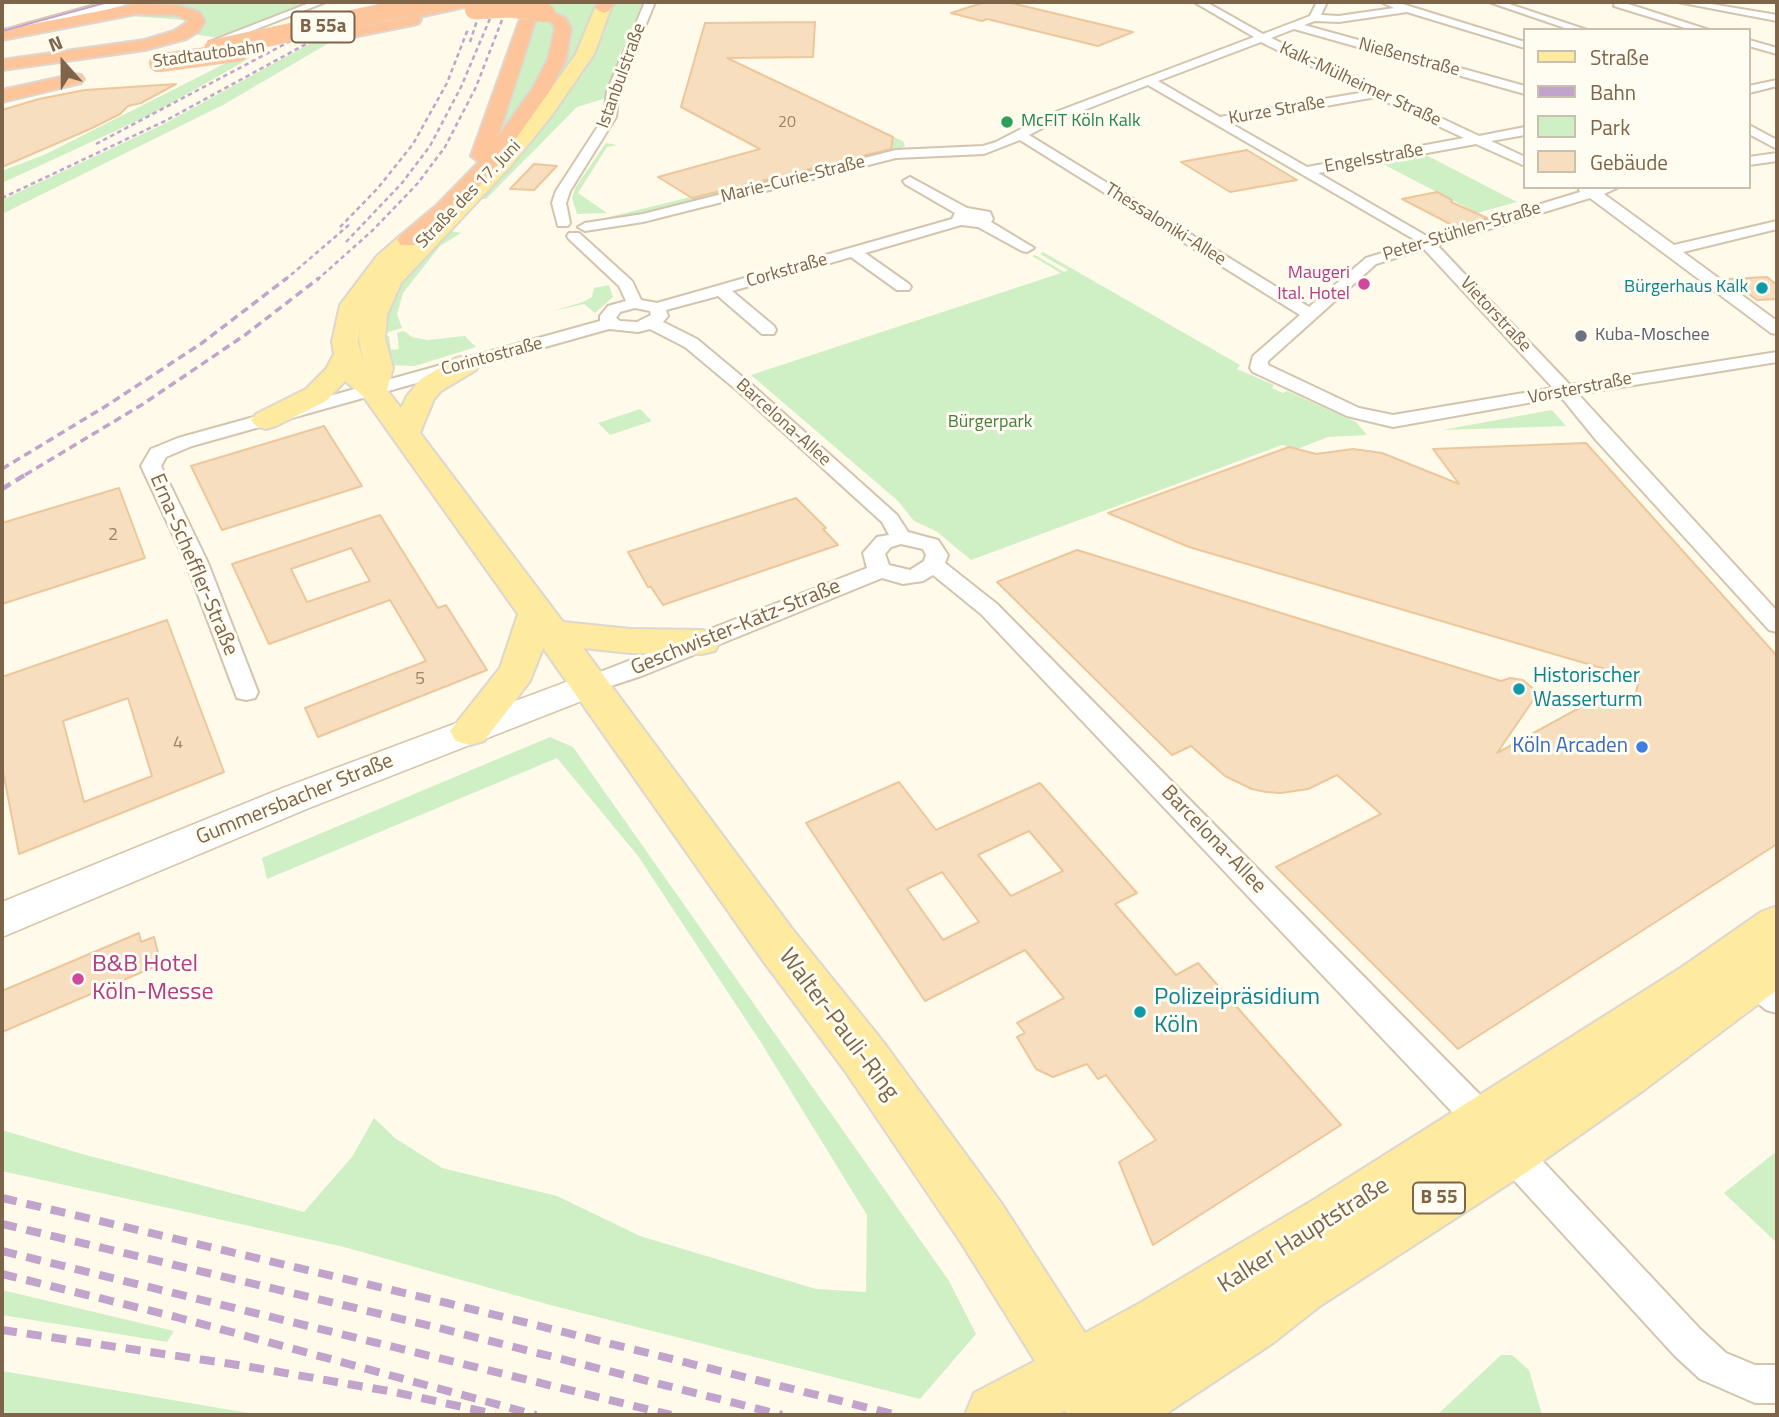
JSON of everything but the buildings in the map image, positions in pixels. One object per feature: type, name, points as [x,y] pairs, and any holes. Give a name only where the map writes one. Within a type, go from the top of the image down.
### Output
[{"type":"highway","name":"Stadtautobahn","points":[[2,71],[336,29],[468,2]]},
{"type":"highway","name":"Stadtautobahn","points":[[146,65],[289,44],[432,9],[497,2]]},
{"type":"highway","points":[[409,240],[476,165],[527,22],[541,2]]},
{"type":"highway","points":[[2,35],[123,10],[159,9],[186,12],[197,18],[196,25],[180,35],[161,41],[81,56],[2,65]]},
{"type":"highway","points":[[409,240],[445,210],[529,111],[557,59],[562,43],[562,26],[555,16],[524,9],[432,9]]},
{"type":"highway","name":"B 55a","points":[[214,46],[432,9]]},
{"type":"highway","points":[[2,78],[96,73],[2,96]]},
{"type":"main road","points":[[2,27],[95,2]]},
{"type":"main road","points":[[2,35],[120,2]]},
{"type":"main road","name":"Straße des 17. Juni","points":[[373,390],[379,368],[372,339],[374,315],[389,282],[405,262],[503,163],[545,111],[585,54],[605,4]]},
{"type":"main road","name":"Straße des 17. Juni","points":[[347,355],[347,323],[353,305],[385,261],[409,240]]},
{"type":"main road","points":[[347,355],[353,373],[373,390],[590,685]]},
{"type":"main road","points":[[266,421],[316,395],[337,373],[347,355]]},
{"type":"main road","points":[[405,433],[421,396],[431,385],[466,364]]},
{"type":"main road","points":[[544,624],[630,641],[702,642]]},
{"type":"main road","points":[[470,731],[517,671],[544,624]]},
{"type":"main road","name":"Gummersbacher Straße","points":[[2,920],[285,802],[590,685]]},
{"type":"main road","name":"Walter-Pauli-Ring","points":[[590,685],[777,944],[863,1055],[982,1224],[1097,1401]]},
{"type":"main road","name":"Kalker Hauptstraße","points":[[1498,1137],[1777,925]]},
{"type":"main road","name":"Kalker Hauptstraße","points":[[996,1415],[1097,1401],[1252,1269],[1498,1137],[1626,1074],[1769,981]]},
{"type":"street","points":[[214,46],[321,2]]},
{"type":"street","name":"Istanbulstraße","points":[[580,232],[577,223],[556,229],[559,203],[563,191],[611,117],[613,91],[650,2]]},
{"type":"street","name":"Kalk-Mülheimer Straße","points":[[1199,2],[1263,39],[1524,162]]},
{"type":"street","points":[[1322,2],[1314,18],[1339,19],[1413,5]]},
{"type":"street","points":[[1386,2],[1413,5],[1524,45]]},
{"type":"street","points":[[1494,2],[1576,28]]},
{"type":"street","points":[[1522,11],[1545,2]]},
{"type":"street","points":[[1683,2],[1777,18]]},
{"type":"street","points":[[1725,9],[1740,2]]},
{"type":"street","points":[[1618,4],[1697,28]]},
{"type":"street","name":"Marie-Curie-Straße","points":[[580,232],[896,154],[974,152],[1001,145],[1052,118],[1314,18]]},
{"type":"street","points":[[1759,28],[1777,24]]},
{"type":"street","name":"Nießenstraße","points":[[1294,26],[1524,90]]},
{"type":"street","points":[[1751,44],[1777,51]]},
{"type":"street","name":"Vietorstraße","points":[[1151,82],[1427,244],[1777,625]]},
{"type":"street","points":[[1753,86],[1777,83]]},
{"type":"street","points":[[1753,86],[1777,89]]},
{"type":"street","points":[[1131,90],[1167,92]]},
{"type":"street","name":"Kurze Straße","points":[[1218,121],[1378,93]]},
{"type":"street","points":[[1751,130],[1777,145]]},
{"type":"street","name":"Engelsstraße","points":[[1304,171],[1524,131]]},
{"type":"street","name":"Thessaloniki-Allee","points":[[1020,135],[1311,315]]},
{"type":"street","points":[[1751,160],[1777,158]]},
{"type":"street","name":"Corkstraße","points":[[910,181],[962,216],[980,222],[1027,248]]},
{"type":"street","points":[[1586,190],[1777,329]]},
{"type":"street","name":"Peter-Stühlen-Straße","points":[[1382,420],[1353,412],[1259,368],[1259,360],[1371,261],[1586,190]]},
{"type":"street","name":"Corkstraße","points":[[654,316],[721,290],[853,252],[962,216]]},
{"type":"street","points":[[1671,250],[1777,225]]},
{"type":"street","points":[[580,232],[626,284],[635,303],[654,316]]},
{"type":"street","name":"Corkstraße","points":[[853,252],[903,287]]},
{"type":"street","name":"Corkstraße","points":[[721,290],[768,330]]},
{"type":"street","name":"Corintostraße","points":[[611,323],[608,316],[614,309],[635,303]]},
{"type":"street","name":"Corintostraße","points":[[373,390],[611,323],[630,328],[654,316]]},
{"type":"street","name":"Barcelona-Allee","points":[[654,316],[745,388],[890,519],[901,538]]},
{"type":"street","name":"Vorsterstraße","points":[[1382,420],[1393,421],[1777,357]]},
{"type":"street","name":"Erna-Scheffler-Straße","points":[[246,692],[197,563],[151,466],[158,453],[169,447],[373,390]]},
{"type":"street","points":[[901,538],[917,539],[931,545],[937,555],[934,565],[915,576],[903,577],[881,570],[876,565],[874,553],[884,542],[901,538]]},
{"type":"street","name":"Barcelona-Allee","points":[[934,565],[989,608],[1498,1137]]},
{"type":"street","name":"Geschwister-Katz-Straße","points":[[590,685],[881,570]]},
{"type":"street","points":[[1498,1137],[1688,1343],[1713,1366],[1755,1384],[1777,1384]]},
{"type":"green space","points":[[131,2],[314,2],[218,38],[175,31],[189,25],[184,20],[92,13]]},
{"type":"green space","points":[[545,2],[599,2],[584,46],[540,111],[497,163],[399,261],[383,282],[372,302],[365,329],[366,353],[371,370],[366,371],[360,355],[359,330],[367,302],[377,282],[394,261],[493,163],[534,111],[564,59],[569,25],[563,16],[539,8]]},
{"type":"green space","points":[[613,2],[643,2],[620,54],[606,98],[577,107],[486,199],[482,199],[450,231],[461,233],[440,246],[403,293],[397,314],[402,328],[382,334],[398,282],[568,91],[596,47]]},
{"type":"green space","points":[[536,13],[553,21],[556,30],[552,60],[492,150]]},
{"type":"green space","points":[[334,40],[223,105],[2,214],[2,200],[164,124],[309,44]]},
{"type":"green space","points":[[250,58],[152,114],[2,183],[2,171],[46,154],[232,60]]},
{"type":"green space","points":[[893,137],[903,141],[905,146],[650,213],[601,219],[890,148]]},
{"type":"green space","points":[[606,143],[617,145],[607,147],[578,193],[607,213],[577,214],[572,198],[575,188]]},
{"type":"green space","points":[[1424,154],[1517,202],[1477,213],[1379,162]]},
{"type":"green space","name":"Bürgerpark","points":[[1043,252],[1240,365],[1237,369],[1274,385],[1272,388],[1283,393],[1287,391],[1356,422],[1367,435],[1328,437],[1297,449],[1282,445],[971,560],[936,531],[914,521],[898,501],[751,375],[1061,273],[1032,256],[1035,255],[1064,272],[1068,270],[1040,254]]},
{"type":"green space","points":[[609,285],[613,297],[595,313],[584,304],[553,311],[583,302],[592,297],[594,288]]},
{"type":"green space","points":[[404,331],[412,337],[427,340],[465,336],[476,347],[415,366],[388,365],[381,338],[389,336],[391,350],[399,349],[397,333]]},
{"type":"green space","points":[[640,409],[652,421],[610,435],[598,423]]},
{"type":"green space","points":[[1552,410],[1566,426],[1442,430]]},
{"type":"green space","points":[[550,737],[573,747],[949,1281],[976,1334],[920,1399],[554,1306],[344,1247],[2,1171],[2,1130],[82,1154],[304,1212],[352,1157],[374,1118],[395,1138],[442,1168],[557,1196],[640,1236],[816,1289],[866,1292],[867,1215],[760,1041],[638,856],[557,758],[267,879],[262,858]]},
{"type":"green space","points":[[1777,1151],[1777,1243],[1724,1193]]},
{"type":"green space","points":[[2,1290],[174,1331],[167,1342],[2,1315]]},
{"type":"green space","points":[[1501,1355],[1512,1355],[1529,1370],[1542,1415],[1437,1415]]},
{"type":"green space","points":[[2,1371],[260,1415],[2,1415]]},
{"type":"tram line","points":[[2,31],[108,2]]},
{"type":"railway","points":[[2,198],[165,121],[383,2]]},
{"type":"railway","points":[[470,42],[483,2]]},
{"type":"railway","points":[[346,242],[402,183],[430,146],[461,87],[497,2]]},
{"type":"railway","points":[[317,280],[373,230],[418,183],[445,147],[476,87],[509,2]]},
{"type":"railway","points":[[340,227],[378,188],[413,144],[447,83],[468,29]]},
{"type":"railway","points":[[96,144],[300,36]]},
{"type":"railway","points":[[285,280],[350,224]]},
{"type":"railway","points":[[2,469],[106,406],[202,343],[287,278]]},
{"type":"railway","points":[[25,475],[143,404],[245,335],[319,278]]},
{"type":"railway","points":[[2,489],[28,473]]},
{"type":"railway","points":[[2,1198],[447,1303],[897,1415]]},
{"type":"railway","points":[[2,1224],[435,1327],[782,1415]]},
{"type":"railway","points":[[2,1251],[671,1415]]},
{"type":"railway","points":[[2,1274],[176,1317],[536,1415]]},
{"type":"railway","points":[[2,1330],[245,1366],[394,1392],[495,1414]]},
{"type":"place","name":"McFIT Köln Kalk","points":[[1007,122]]},
{"type":"place","name":"Maugeri Ital. Hotel","points":[[1364,284]]},
{"type":"place","name":"Bürgerhaus Kalk","points":[[1762,288]]},
{"type":"place","name":"Kuba-Moschee","points":[[1581,336]]},
{"type":"place","name":"Historischer Wasserturm","points":[[1519,689]]},
{"type":"place","name":"Köln Arcaden","points":[[1642,747]]},
{"type":"place","name":"B&B Hotel Köln-Messe","points":[[78,979]]},
{"type":"place","name":"Polizeipräsidium Köln","points":[[1140,1012]]}]
